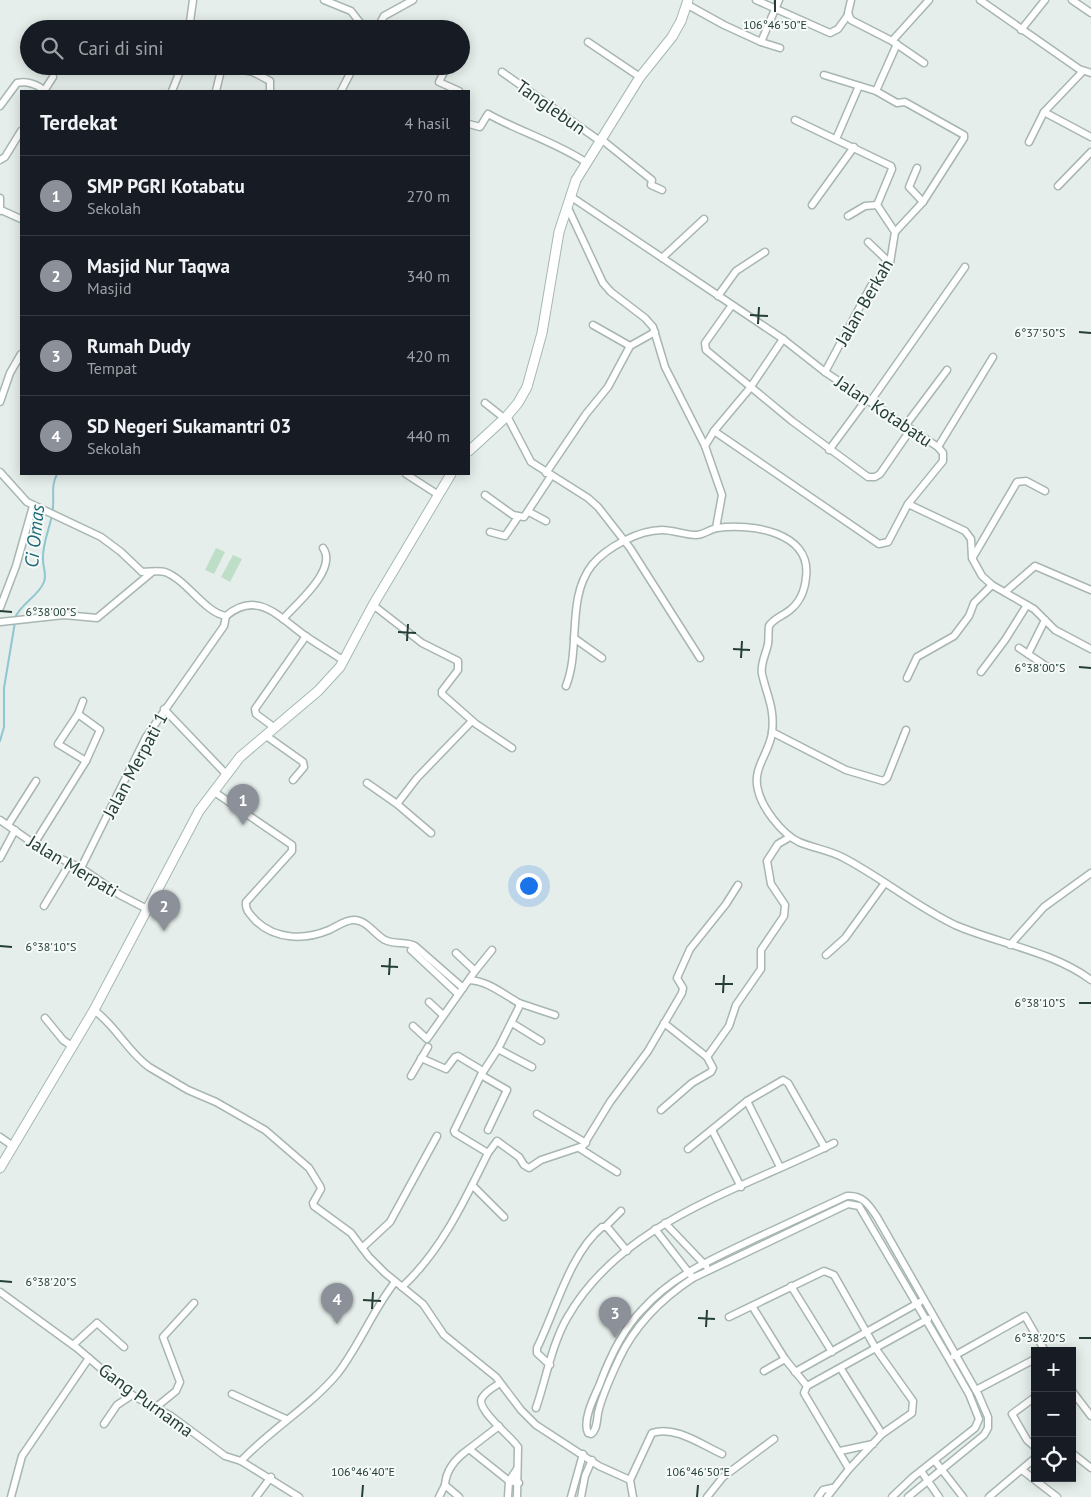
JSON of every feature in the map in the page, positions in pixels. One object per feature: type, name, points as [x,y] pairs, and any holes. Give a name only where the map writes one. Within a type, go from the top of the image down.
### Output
[{"type":"main road","points":[[470,450],[505,417],[523,395],[533,369],[542,333],[557,242],[566,205],[587,162],[640,77],[672,37],[687,2]]},
{"type":"main road","points":[[0,1168],[94,1010],[192,822],[226,774],[265,735],[318,691],[344,661],[373,605],[437,494],[450,475]]},
{"type":"street","points":[[190,20],[193,0]]},
{"type":"street","points":[[324,0],[350,11],[358,20]]},
{"type":"street","points":[[382,20],[384,16],[413,0]]},
{"type":"street","points":[[756,0],[830,33],[838,30],[848,15],[851,0]]},
{"type":"street","points":[[760,42],[779,0]]},
{"type":"street","points":[[876,91],[895,42],[929,0]]},
{"type":"street","points":[[980,0],[1083,71],[1091,73]]},
{"type":"street","points":[[1021,30],[1045,0]]},
{"type":"street","points":[[1072,0],[1091,13]]},
{"type":"street","points":[[687,2],[724,26],[760,42],[780,48]]},
{"type":"street","points":[[848,15],[851,20],[895,42],[924,63]]},
{"type":"street","points":[[588,42],[640,77]]},
{"type":"street","points":[[1029,142],[1044,112],[1083,71]]},
{"type":"street","name":"Tanglebun","points":[[502,72],[601,140],[652,180],[651,184],[662,190]]},
{"type":"street","points":[[824,74],[876,91],[896,103],[905,102],[964,135],[964,138],[923,202],[895,232],[877,205]]},
{"type":"street","points":[[172,90],[178,75]]},
{"type":"street","points":[[216,90],[221,75]]},
{"type":"street","points":[[260,75],[270,81],[270,90]]},
{"type":"street","points":[[342,90],[349,75]]},
{"type":"street","points":[[442,75],[439,82],[457,90]]},
{"type":"street","points":[[45,90],[53,77]]},
{"type":"street","points":[[0,106],[18,83],[26,82],[42,90]]},
{"type":"street","points":[[836,139],[859,86]]},
{"type":"street","points":[[1044,112],[1091,137]]},
{"type":"street","points":[[470,124],[480,126],[488,114],[510,126],[568,150],[587,162]]},
{"type":"street","points":[[795,120],[892,167],[877,205]]},
{"type":"street","points":[[0,160],[5,157],[20,133]]},
{"type":"street","points":[[812,205],[854,147]]},
{"type":"street","points":[[1058,186],[1091,152]]},
{"type":"street","points":[[917,168],[909,187],[923,202]]},
{"type":"street","name":"Jalan Kotabatu","points":[[570,196],[783,339],[825,372],[938,447],[944,453],[943,461],[908,504]]},
{"type":"street","points":[[0,198],[1,211],[20,219]]},
{"type":"street","points":[[566,205],[603,283],[611,292],[650,323],[655,332],[665,367],[705,446],[722,495],[716,528]]},
{"type":"street","points":[[848,216],[865,206],[877,205]]},
{"type":"street","points":[[662,258],[704,219]]},
{"type":"street","name":"Jalan Berkah","points":[[825,372],[871,286],[890,263],[895,232]]},
{"type":"street","points":[[868,242],[890,263]]},
{"type":"street","points":[[718,296],[736,271],[766,252]]},
{"type":"street","points":[[828,450],[868,401],[965,266]]},
{"type":"street","points":[[732,305],[704,346],[750,388],[828,450],[868,477],[880,474],[908,427],[947,370]]},
{"type":"street","points":[[593,325],[630,346]]},
{"type":"street","points":[[485,495],[518,517],[524,517],[529,512],[548,474],[586,414],[608,387],[630,346],[655,332]]},
{"type":"street","points":[[705,446],[714,431],[750,388],[783,339]]},
{"type":"street","points":[[0,402],[10,374],[20,356]]},
{"type":"street","points":[[938,447],[993,357]]},
{"type":"street","points":[[484,402],[505,417],[528,458],[548,474],[593,502],[626,542],[700,658]]},
{"type":"street","points":[[714,431],[879,544],[888,542],[908,504],[965,531],[971,539],[972,558],[982,576],[992,585],[1027,605],[1055,630],[1091,649]]},
{"type":"street","points":[[0,472],[22,498],[33,506],[101,537],[142,572],[161,571],[172,575],[216,613],[226,616],[237,607],[252,604],[264,607],[344,661]]},
{"type":"street","points":[[408,475],[437,494]]},
{"type":"street","points":[[972,558],[1017,482],[1026,481],[1045,491]]},
{"type":"street","points":[[0,608],[16,566],[33,506]]},
{"type":"street","points":[[529,512],[546,521]]},
{"type":"street","points":[[490,532],[505,536],[518,517]]},
{"type":"street","points":[[566,686],[572,671],[574,638],[581,589],[591,567],[600,556],[626,542],[655,530],[678,531],[696,535],[716,528],[748,529],[779,535],[800,548],[806,557],[807,575],[800,598],[790,610],[771,622],[769,626],[767,649],[762,669],[771,701],[772,732],[758,768],[758,791],[766,808],[790,837],[841,857],[944,919],[1066,966],[1091,980]]},
{"type":"street","points":[[283,619],[323,572],[327,558],[323,548]]},
{"type":"street","points":[[1005,592],[1035,566],[1091,590]]},
{"type":"street","points":[[0,622],[64,615],[100,617],[151,573]]},
{"type":"street","points":[[907,678],[918,657],[954,636],[969,616],[974,603],[992,585]]},
{"type":"street","points":[[373,605],[418,641],[458,661],[458,670],[442,693],[472,721],[512,748]]},
{"type":"street","points":[[981,672],[1005,640],[1027,605]]},
{"type":"street","name":"Jalan Merpati 1","points":[[81,868],[141,745],[164,709],[224,626],[226,616]]},
{"type":"street","points":[[1028,654],[1045,620]]},
{"type":"street","points":[[275,728],[256,714],[255,710],[306,636]]},
{"type":"street","points":[[574,638],[602,658]]},
{"type":"street","points":[[1019,648],[1049,668]]},
{"type":"street","points":[[83,701],[78,714],[58,744],[86,761]]},
{"type":"street","points":[[164,709],[209,754],[226,774]]},
{"type":"street","points":[[34,844],[86,761],[100,728],[78,714]]},
{"type":"street","points":[[398,804],[417,778],[472,721]]},
{"type":"street","points":[[772,732],[846,770],[883,781],[887,778],[906,730]]},
{"type":"street","points":[[265,735],[303,762],[304,767],[293,780]]},
{"type":"street","points":[[8,826],[36,781]]},
{"type":"street","points":[[367,783],[398,804],[431,833]]},
{"type":"street","points":[[213,792],[292,844],[292,851],[246,902],[247,911],[263,927],[274,933],[289,937],[326,931],[349,920],[358,920],[385,940],[410,943],[415,946],[461,991]]},
{"type":"street","name":"Jalan Merpati","points":[[0,820],[34,844],[81,868],[120,895],[147,909]]},
{"type":"street","points":[[0,858],[15,830]]},
{"type":"street","points":[[707,1057],[730,1026],[736,1005],[761,969],[761,950],[784,916],[785,905],[771,884],[767,862],[778,844],[790,837]]},
{"type":"street","points":[[44,906],[70,863]]},
{"type":"street","points":[[1010,945],[1044,907],[1091,873]]},
{"type":"street","points":[[826,955],[845,938],[884,883]]},
{"type":"street","points":[[402,1288],[433,1252],[472,1185],[488,1153],[497,1141],[530,1168],[541,1160],[580,1148],[586,1143],[610,1102],[642,1059],[683,990],[677,978],[690,949],[726,904],[738,885]]},
{"type":"street","points":[[411,950],[461,991]]},
{"type":"street","points":[[413,1026],[427,1039],[442,1015],[492,950]]},
{"type":"street","points":[[456,953],[475,971]]},
{"type":"street","points":[[469,980],[492,988],[519,1003],[555,1015]]},
{"type":"street","points":[[429,1002],[442,1015]]},
{"type":"street","points":[[488,1153],[454,1132],[482,1073],[512,1023],[519,1003]]},
{"type":"street","points":[[94,1010],[111,1023],[136,1056],[149,1067],[271,1134],[288,1152],[309,1168],[321,1187],[313,1203],[314,1206],[351,1233],[362,1248],[395,1282],[423,1304],[444,1335],[496,1377],[521,1410],[536,1425],[582,1454],[590,1463]]},
{"type":"street","points":[[45,1018],[62,1040],[72,1047]]},
{"type":"street","points":[[512,1023],[541,1040]]},
{"type":"street","points":[[661,1110],[692,1083],[711,1072],[713,1068],[707,1057],[664,1023]]},
{"type":"street","points":[[411,1076],[428,1047]]},
{"type":"street","points":[[498,1049],[532,1067]]},
{"type":"street","points":[[421,1058],[446,1069],[457,1056],[505,1087],[506,1090],[488,1130]]},
{"type":"street","points":[[688,1149],[747,1101],[780,1081],[786,1081],[825,1148]]},
{"type":"street","points":[[747,1101],[780,1167]]},
{"type":"street","points":[[537,1114],[586,1143]]},
{"type":"street","points":[[712,1130],[741,1187]]},
{"type":"street","points":[[362,1248],[390,1222],[437,1136]]},
{"type":"street","points":[[0,1137],[13,1146]]},
{"type":"street","points":[[536,1408],[568,1316],[593,1283],[627,1251],[665,1223],[780,1167],[834,1144]]},
{"type":"street","points":[[580,1148],[617,1172]]},
{"type":"street","points":[[472,1185],[504,1217]]},
{"type":"street","points":[[892,1497],[975,1428],[979,1421],[969,1394],[949,1359],[861,1209],[854,1204],[848,1204],[708,1269],[692,1278],[655,1308],[632,1336],[610,1378],[599,1409],[595,1431],[590,1434],[586,1426],[607,1366],[624,1334],[646,1305],[675,1279],[703,1263],[847,1196],[856,1196],[864,1199],[877,1217],[957,1355],[988,1417],[986,1432],[943,1471],[908,1497]]},
{"type":"street","points":[[550,1365],[538,1354],[537,1348],[577,1262],[592,1238],[621,1211]]},
{"type":"street","points":[[665,1223],[708,1269]]},
{"type":"street","points":[[605,1227],[627,1251]]},
{"type":"street","points":[[655,1229],[692,1278]]},
{"type":"street","points":[[729,1317],[791,1286],[824,1272],[830,1273],[834,1275],[876,1349],[913,1401],[914,1407],[908,1417],[882,1434],[849,1468],[827,1497]]},
{"type":"street","points":[[241,1461],[286,1419],[325,1387],[338,1373],[395,1282]]},
{"type":"street","points":[[791,1286],[832,1352]]},
{"type":"street","name":"Gang Purnama","points":[[0,1292],[73,1345],[132,1395],[174,1418],[225,1456],[241,1461],[271,1477],[300,1497]]},
{"type":"street","points":[[795,1372],[924,1299]]},
{"type":"street","points":[[155,1408],[176,1391],[180,1382],[163,1337],[194,1303]]},
{"type":"street","points":[[752,1306],[785,1359],[806,1386]]},
{"type":"street","points":[[849,1468],[804,1393],[806,1386],[841,1369],[934,1315]]},
{"type":"street","points":[[949,1359],[1025,1316],[1044,1347]]},
{"type":"street","points":[[73,1345],[97,1324],[124,1347]]},
{"type":"street","points":[[11,1497],[22,1456],[89,1358]]},
{"type":"street","points":[[764,1371],[785,1359]]},
{"type":"street","points":[[976,1390],[1031,1361]]},
{"type":"street","points":[[841,1369],[882,1434]]},
{"type":"street","points":[[497,1385],[483,1396],[480,1403],[485,1412],[518,1447],[517,1469],[519,1483],[517,1497]]},
{"type":"street","points":[[1073,1392],[1091,1416]]},
{"type":"street","points":[[232,1394],[286,1419]]},
{"type":"street","points":[[104,1424],[118,1405],[132,1395]]},
{"type":"street","points":[[1031,1400],[1012,1414],[1018,1426],[1031,1442]]},
{"type":"street","points":[[440,1497],[451,1466],[459,1456],[499,1426]]},
{"type":"street","points":[[633,1497],[630,1480],[649,1436],[654,1432],[661,1431],[682,1435],[722,1454]]},
{"type":"street","points":[[707,1497],[723,1477],[774,1439]]},
{"type":"street","points":[[840,1451],[874,1444]]},
{"type":"street","points":[[469,1449],[510,1481],[519,1483]]},
{"type":"street","points":[[571,1497],[582,1454]]},
{"type":"street","points":[[1076,1456],[1091,1468]]},
{"type":"street","points":[[935,1461],[963,1497]]},
{"type":"street","points":[[990,1497],[1031,1462]]},
{"type":"street","points":[[580,1463],[590,1463],[630,1480]]},
{"type":"street","points":[[581,1497],[590,1463]]},
{"type":"street","points":[[508,1497],[510,1481],[517,1469]]},
{"type":"street","points":[[1022,1470],[1057,1497]]},
{"type":"street","points":[[921,1471],[939,1497]]},
{"type":"street","points":[[256,1497],[271,1477]]},
{"type":"street","points":[[445,1485],[459,1497]]},
{"type":"street","points":[[818,1497],[823,1490],[832,1488]]},
{"type":"green space","points":[[216,548],[225,552],[214,574],[205,570]]},
{"type":"green space","points":[[233,555],[242,559],[230,582],[221,577]]},
{"type":"waterway","name":"Ci Omas","points":[[15,618],[21,608],[38,592],[44,582],[43,553],[52,514],[53,486],[56,475]]},
{"type":"waterway","name":"Ci Omas","points":[[0,741],[4,727],[4,688],[15,622]]},
{"type":"place","name":"SMP PGRI Kotabatu","points":[[243,825]]},
{"type":"place","name":"Masjid Nur Taqwa","points":[[164,931]]},
{"type":"place","name":"SD Negeri Sukamantri 03","points":[[337,1324]]},
{"type":"place","name":"Rumah Dudy","points":[[615,1338]]}]
